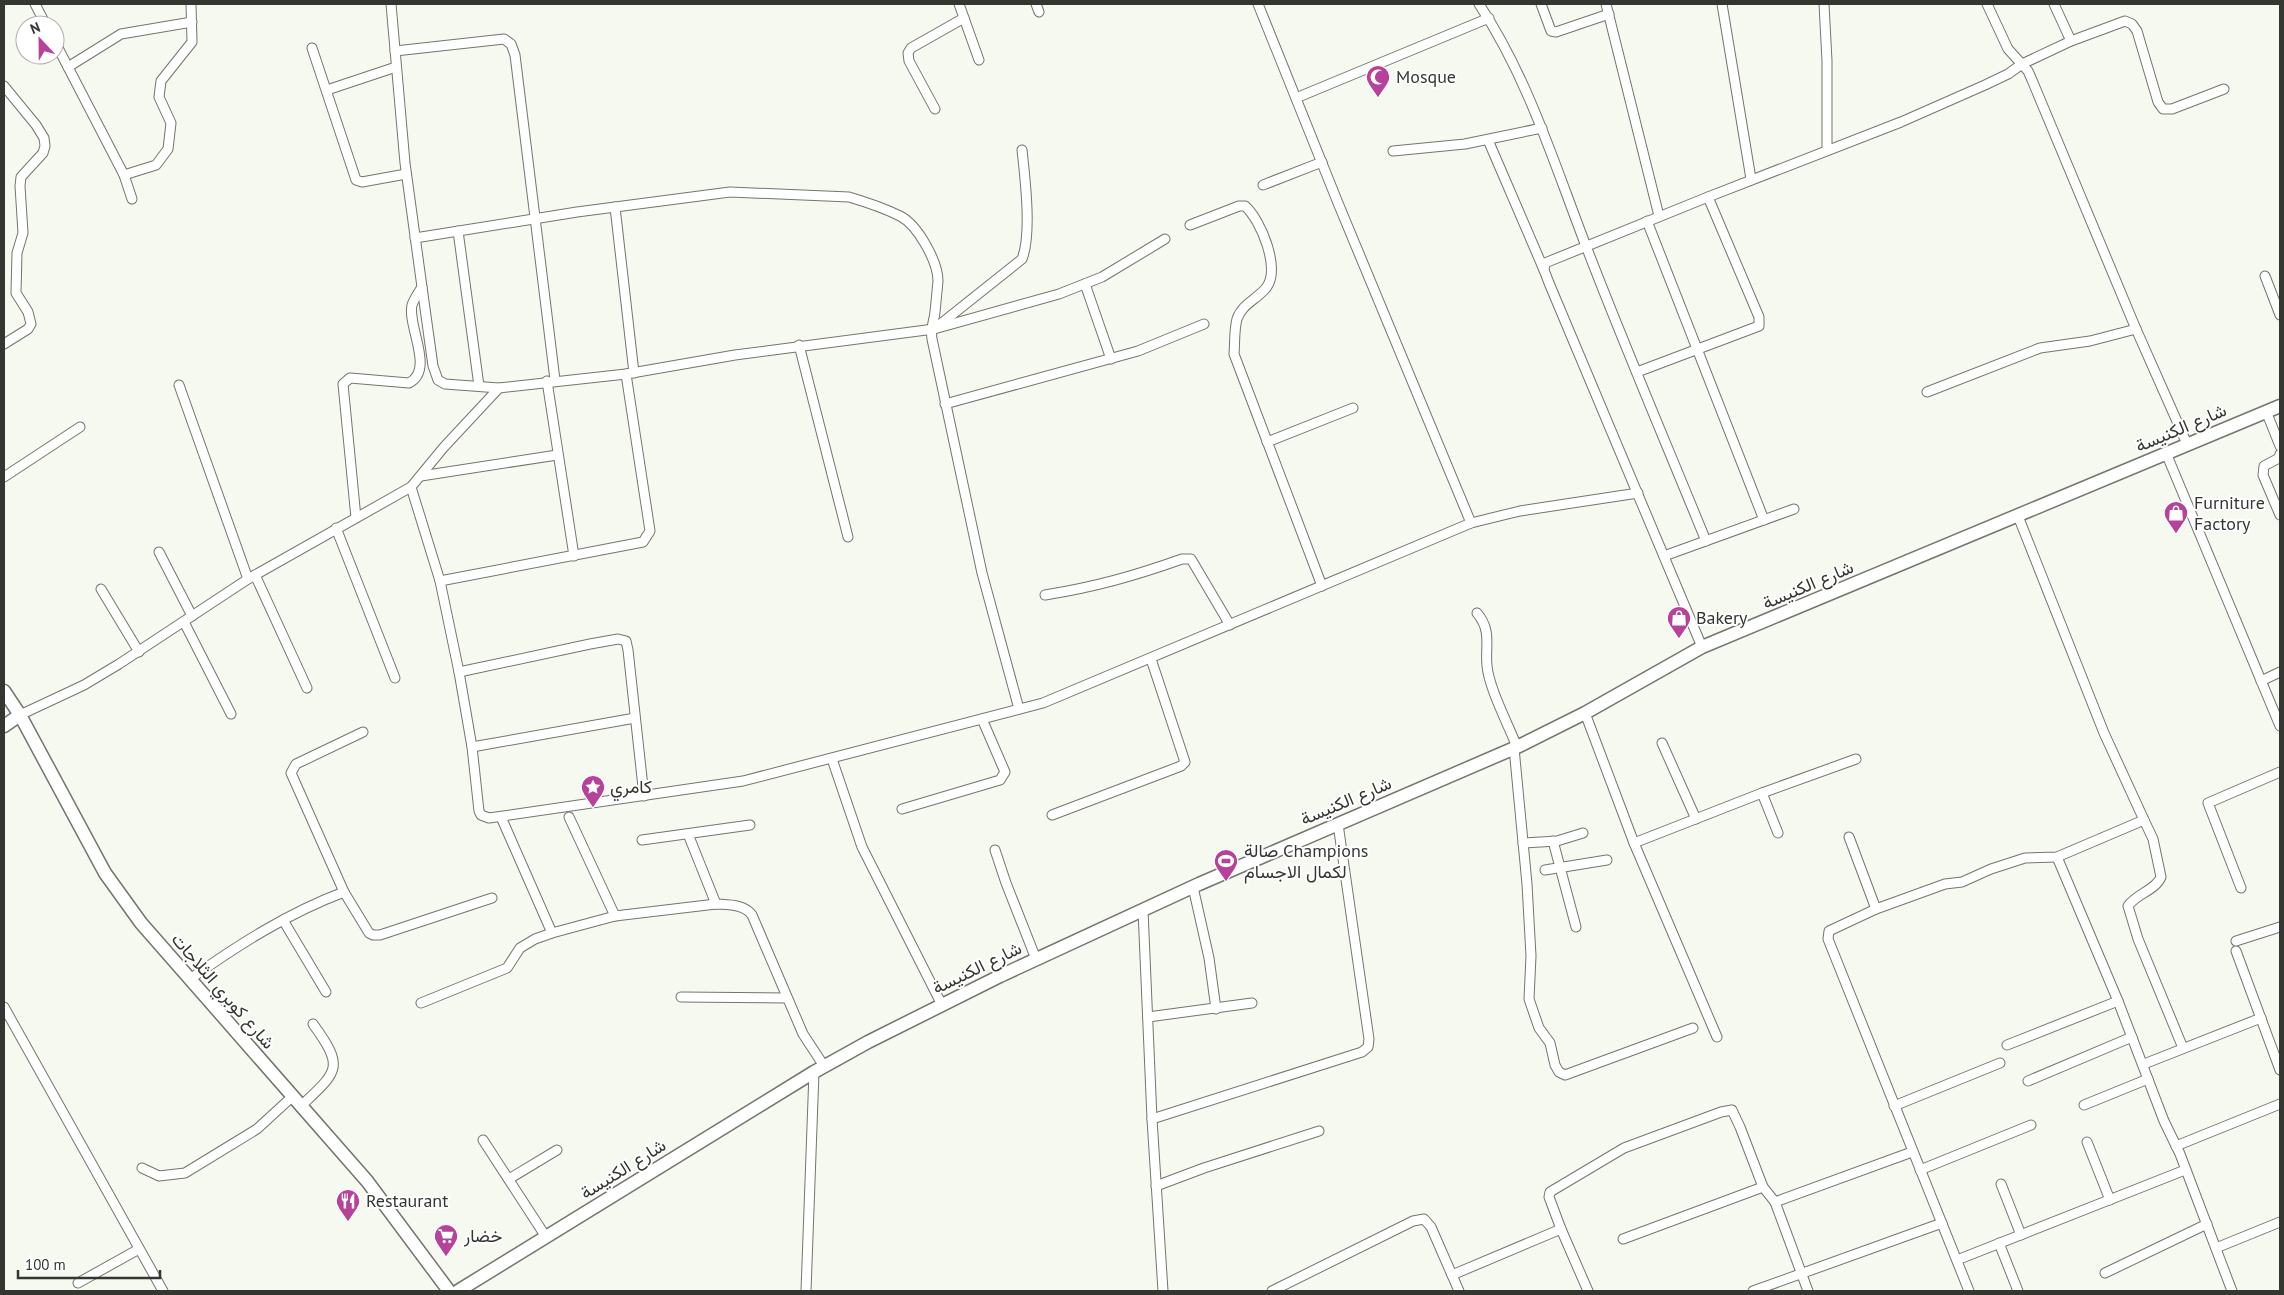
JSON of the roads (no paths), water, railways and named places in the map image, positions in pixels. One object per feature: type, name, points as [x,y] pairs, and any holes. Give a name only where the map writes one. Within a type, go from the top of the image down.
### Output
[{"type":"main road","name":"شارع الكنيسة","points":[[458,1291],[819,1069],[1036,959],[1193,887],[1515,747],[1585,713],[1702,647],[2280,406]]},
{"type":"main road","name":"شارع كوبري الثلاجات","points":[[4,691],[20,715],[105,872],[140,923],[372,1187],[449,1291]]},
{"type":"main road","points":[[4,726],[20,715]]},
{"type":"street","points":[[124,176],[156,165],[168,149],[171,123],[159,97],[162,81],[192,42],[192,4]]},
{"type":"street","points":[[392,4],[406,174],[433,366],[438,380],[445,384],[499,388],[630,374],[799,346],[932,329],[1059,294],[1125,265],[1166,239]]},
{"type":"street","points":[[959,4],[979,60]]},
{"type":"street","points":[[1258,4],[1471,522]]},
{"type":"street","points":[[1479,4],[1489,18],[1528,92],[1586,246],[1706,541]]},
{"type":"street","points":[[1541,4],[1551,31],[1556,32],[1609,14]]},
{"type":"street","points":[[1606,4],[1659,216]]},
{"type":"street","points":[[1722,4],[1751,179]]},
{"type":"street","points":[[1824,4],[1827,62],[1827,150]]},
{"type":"street","points":[[1987,4],[2008,49],[2022,64],[2032,80],[2136,329],[2187,444]]},
{"type":"street","points":[[2054,4],[2071,41]]},
{"type":"street","points":[[935,109],[909,61],[908,53],[917,44],[964,18]]},
{"type":"street","points":[[1296,98],[1489,18]]},
{"type":"street","points":[[1544,270],[1546,263],[1708,196],[1901,122],[1985,85],[2008,74],[2022,64],[2071,41],[2125,21],[2132,24],[2137,31],[2158,102],[2164,109],[2172,109],[2224,89]]},
{"type":"street","points":[[68,67],[121,34],[192,22]]},
{"type":"street","points":[[395,51],[504,39],[511,44],[515,56],[536,218],[557,455],[574,556]]},
{"type":"street","points":[[312,48],[356,180],[362,182],[406,174]]},
{"type":"street","points":[[65,61],[124,176],[132,199]]},
{"type":"street","points":[[327,90],[396,68]]},
{"type":"street","points":[[4,86],[36,125],[44,138],[45,146],[43,153],[21,177],[20,186],[23,234],[17,253],[16,293],[28,312],[31,324],[28,329],[4,344]]},
{"type":"street","points":[[1392,151],[1488,140],[1542,128]]},
{"type":"street","points":[[1488,140],[1702,647]]},
{"type":"street","points":[[932,329],[1022,259],[1026,249],[1022,150]]},
{"type":"street","points":[[1263,185],[1322,162]]},
{"type":"street","points":[[415,238],[536,218],[730,192],[839,197],[867,202],[907,221],[936,265],[938,282],[932,329],[945,404],[982,573],[1019,709]]},
{"type":"street","points":[[1637,372],[1755,329],[1760,322],[1708,196]]},
{"type":"street","points":[[1190,225],[1238,206],[1245,206],[1256,219],[1269,250],[1270,276],[1266,288],[1242,308],[1237,320],[1234,354],[1322,586]]},
{"type":"street","points":[[440,582],[643,542],[650,531],[630,374],[615,207]]},
{"type":"street","points":[[1647,221],[1764,520]]},
{"type":"street","points":[[458,231],[479,386]]},
{"type":"street","points":[[2265,276],[2280,315]]},
{"type":"street","points":[[1085,284],[1111,359]]},
{"type":"street","points":[[356,518],[343,384],[350,378],[409,384],[415,380],[418,375],[420,362],[412,306],[422,288]]},
{"type":"street","points":[[945,404],[1111,359],[1163,342],[1204,324]]},
{"type":"street","points":[[1927,392],[2040,348],[2090,340],[2136,329]]},
{"type":"street","points":[[799,346],[848,538]]},
{"type":"street","points":[[179,385],[252,577],[307,688]]},
{"type":"street","points":[[20,715],[84,685],[139,652],[252,577],[411,487],[444,447],[499,388]]},
{"type":"street","points":[[1267,442],[1353,408]]},
{"type":"street","points":[[2266,412],[2280,446]]},
{"type":"street","points":[[4,477],[80,427]]},
{"type":"street","points":[[2166,453],[2280,726]]},
{"type":"street","points":[[2280,454],[2279,458],[2264,466],[2263,475],[2280,515]]},
{"type":"street","points":[[421,476],[557,455]]},
{"type":"street","points":[[411,487],[440,582],[459,672],[472,748],[479,811],[485,817],[500,817],[744,781],[1043,703],[1471,522],[1520,511],[1638,493]]},
{"type":"street","points":[[1664,556],[1794,509]]},
{"type":"street","points":[[2018,516],[2104,733],[2153,839],[2161,877],[2156,884],[2132,900],[2128,906],[2138,939],[2183,1048]]},
{"type":"street","points":[[336,528],[395,678]]},
{"type":"street","points":[[159,552],[192,616]]},
{"type":"street","points":[[1045,595],[1084,589],[1124,579],[1182,559],[1191,559],[1230,625]]},
{"type":"street","points":[[101,589],[139,652]]},
{"type":"street","points":[[1477,613],[1483,622],[1488,639],[1486,664],[1515,747],[1531,956],[1529,1000],[1539,1028],[1550,1043],[1558,1072],[1565,1074],[1693,1028]]},
{"type":"street","points":[[184,622],[231,714]]},
{"type":"street","points":[[459,672],[590,644],[618,639],[626,641],[644,796]]},
{"type":"street","points":[[1052,815],[1181,766],[1185,762],[1151,658]]},
{"type":"street","points":[[2261,681],[2280,672]]},
{"type":"street","points":[[1585,713],[1634,843],[1716,1037]]},
{"type":"street","points":[[472,748],[635,718]]},
{"type":"street","points":[[902,809],[1000,780],[1005,772],[982,719]]},
{"type":"street","points":[[363,732],[296,764],[291,773],[344,892],[365,927],[373,935],[492,898]]},
{"type":"street","points":[[1662,743],[1696,819]]},
{"type":"street","points":[[832,759],[862,847],[942,1005]]},
{"type":"street","points":[[1634,843],[1762,792],[1856,759]]},
{"type":"street","points":[[2241,888],[2208,803],[2280,772]]},
{"type":"street","points":[[1762,792],[1778,833]]},
{"type":"street","points":[[500,817],[552,933]]},
{"type":"street","points":[[569,817],[615,916]]},
{"type":"street","points":[[1969,1291],[1828,939],[1829,931],[1876,909],[1945,884],[1962,882],[1990,869],[2025,858],[2057,857],[2144,820]]},
{"type":"street","points":[[1152,1120],[1362,1052],[1368,1048],[1369,1039],[1338,824]]},
{"type":"street","points":[[642,840],[750,825]]},
{"type":"street","points":[[1523,843],[1553,841],[1584,833]]},
{"type":"street","points":[[688,834],[716,904]]},
{"type":"street","points":[[1849,837],[1876,909]]},
{"type":"street","points":[[1553,841],[1576,927]]},
{"type":"street","points":[[995,850],[1036,959]]},
{"type":"street","points":[[2057,857],[2144,1064],[2164,1121],[2176,1146],[2232,1291]]},
{"type":"street","points":[[1544,870],[1608,860]]},
{"type":"street","points":[[1193,887],[1209,958],[1216,1009]]},
{"type":"street","points":[[190,979],[237,946],[282,920],[344,892]]},
{"type":"street","points":[[420,1003],[507,968],[520,948],[535,939],[552,933],[615,916],[716,904],[736,906],[750,912],[819,1069],[806,1291]]},
{"type":"street","points":[[1143,910],[1152,1120],[1163,1291]]},
{"type":"street","points":[[282,920],[326,992]]},
{"type":"street","points":[[2236,941],[2280,927]]},
{"type":"street","points":[[2236,951],[2280,1070]]},
{"type":"street","points":[[681,997],[788,998]]},
{"type":"street","points":[[2007,1045],[2118,1001]]},
{"type":"street","points":[[1148,1018],[1252,1003]]},
{"type":"street","points":[[4,1007],[163,1291]]},
{"type":"street","points":[[2144,1064],[2261,1018]]},
{"type":"street","points":[[142,1168],[159,1176],[185,1173],[257,1129],[328,1080],[334,1064],[331,1048],[313,1024]]},
{"type":"street","points":[[2028,1081],[2132,1037]]},
{"type":"street","points":[[1894,1106],[2000,1063]]},
{"type":"street","points":[[2084,1104],[2148,1079]]},
{"type":"street","points":[[2176,1146],[2280,1104]]},
{"type":"street","points":[[1588,1291],[1561,1230],[1549,1197],[1550,1192],[1624,1148],[1721,1112],[1732,1110],[1763,1187],[1775,1202],[1808,1291]]},
{"type":"street","points":[[1920,1170],[2032,1125]]},
{"type":"street","points":[[1156,1186],[1204,1168],[1319,1131]]},
{"type":"street","points":[[483,1140],[546,1237]]},
{"type":"street","points":[[2087,1142],[2110,1200]]},
{"type":"street","points":[[508,1180],[557,1150]]},
{"type":"street","points":[[1775,1202],[1912,1152]]},
{"type":"street","points":[[1957,1260],[2185,1170]]},
{"type":"street","points":[[2001,1184],[2021,1235]]},
{"type":"street","points":[[1623,1239],[1763,1187]]},
{"type":"street","points":[[1272,1291],[1413,1221],[1424,1219],[1431,1227],[1452,1275],[1455,1290]]},
{"type":"street","points":[[2216,1248],[2280,1222]]},
{"type":"street","points":[[1753,1291],[1942,1223]]},
{"type":"street","points":[[2105,1273],[2207,1224]]},
{"type":"street","points":[[1452,1275],[1561,1230]]},
{"type":"street","points":[[1999,1243],[2018,1291]]},
{"type":"street","points":[[78,1283],[139,1249]]},
{"type":"place","name":"Mosque","points":[[1378,98]]},
{"type":"place","name":"Furniture Factory","points":[[2176,534]]},
{"type":"place","name":"Bakery","points":[[1679,639]]},
{"type":"place","name":"كامري","points":[[593,808]]},
{"type":"place","name":"صالة Champions لكمال الاجسام","points":[[1226,882]]},
{"type":"place","name":"Restaurant","points":[[348,1222]]},
{"type":"place","name":"خضار","points":[[446,1257]]}]
